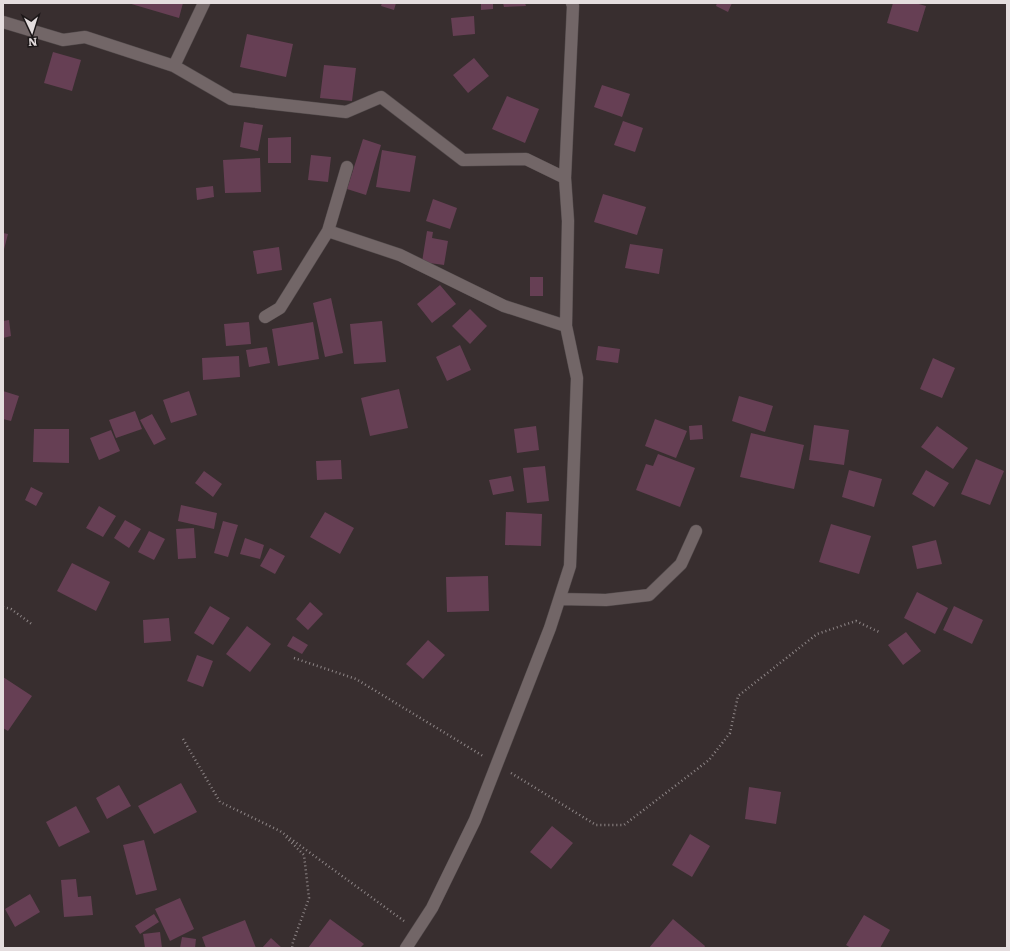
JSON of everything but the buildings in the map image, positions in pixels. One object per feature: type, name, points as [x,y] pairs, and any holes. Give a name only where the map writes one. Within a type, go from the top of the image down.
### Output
[{"type":"street","points":[[174,66],[204,3]]},
{"type":"street","points":[[406,948],[432,908],[475,820],[550,628],[570,566],[577,378],[566,326],[568,221],[565,178],[572,3]]},
{"type":"street","points":[[3,22],[63,40],[85,38],[174,66],[230,99],[346,112],[381,97],[463,160],[526,158],[565,178]]},
{"type":"street","points":[[265,317],[280,308],[328,231],[347,167]]},
{"type":"street","points":[[328,231],[400,255],[504,306],[566,326]]},
{"type":"street","points":[[560,599],[606,600],[648,595],[681,564],[696,531]]},
{"type":"path","points":[[3,607],[11,609],[33,625]]},
{"type":"path","points":[[294,658],[356,679],[596,825],[624,825],[709,760],[730,733],[738,696],[817,634],[856,621],[879,632]]},
{"type":"path","points":[[183,739],[220,802],[280,831],[417,930]]},
{"type":"path","points":[[280,831],[304,855],[309,898],[292,948]]}]
